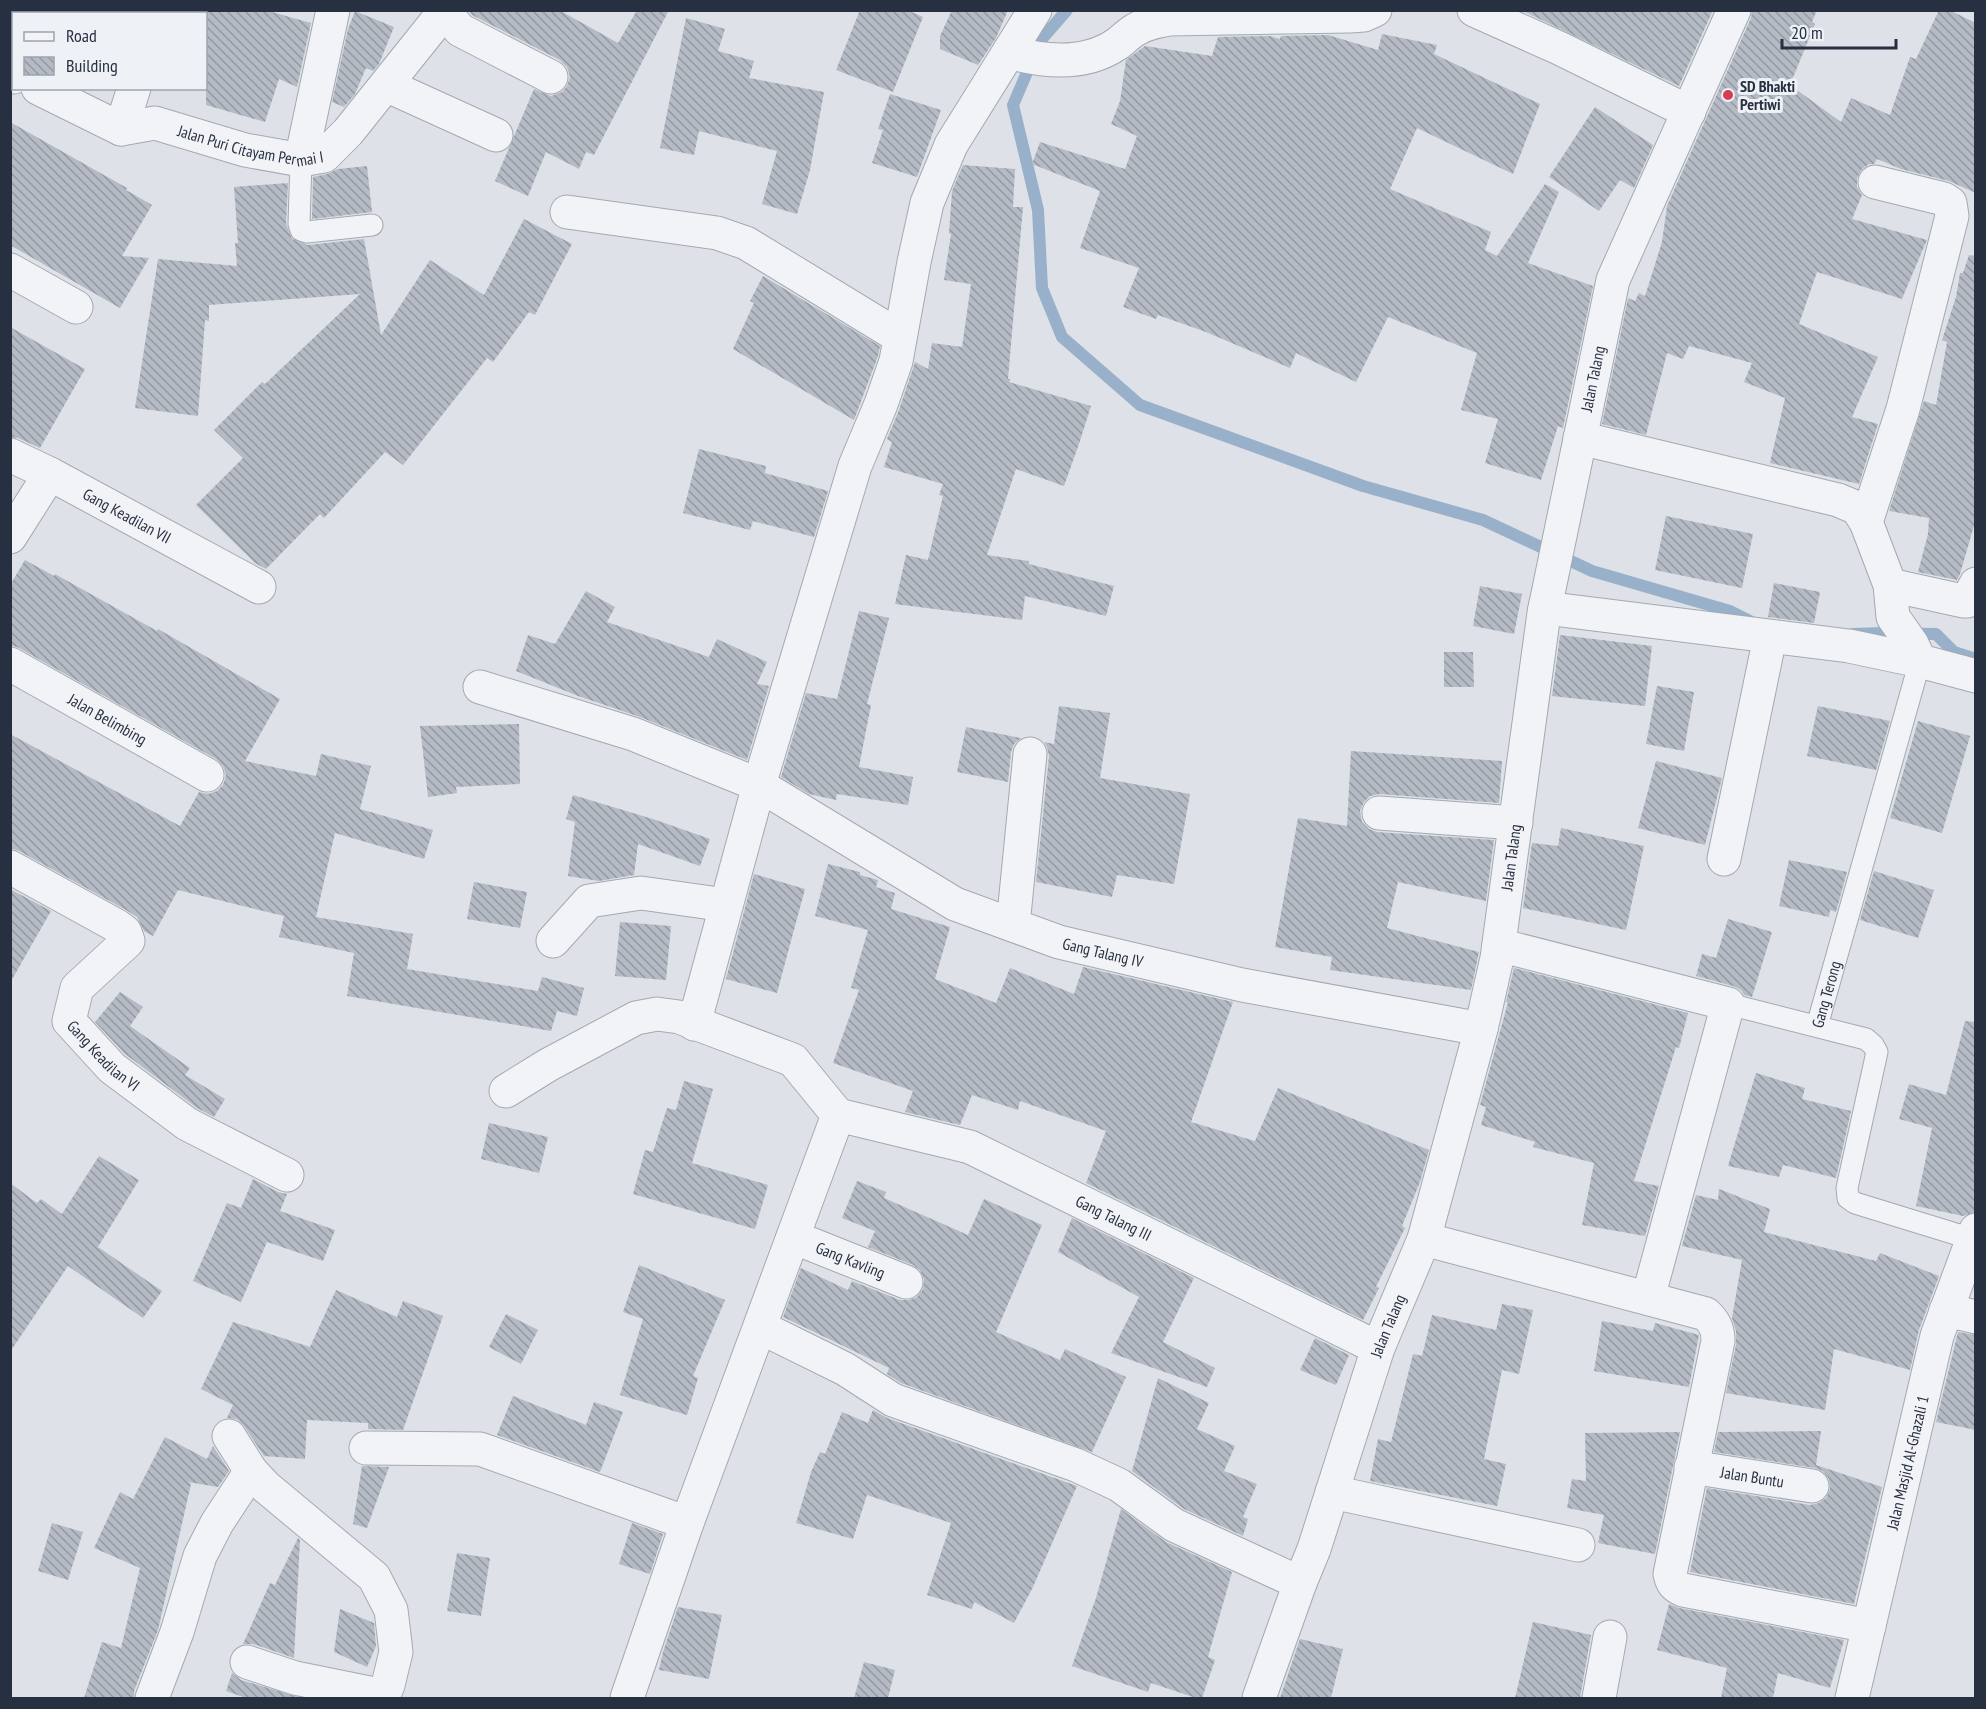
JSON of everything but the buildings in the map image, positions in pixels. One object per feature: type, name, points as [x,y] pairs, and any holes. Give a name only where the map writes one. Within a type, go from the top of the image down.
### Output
[{"type":"street","points":[[301,160],[333,10]]},
{"type":"street","points":[[694,1024],[759,786],[855,466],[896,361],[927,203],[951,145],[1027,56],[1035,10]]},
{"type":"street","points":[[1027,56],[1059,61],[1084,58],[1116,45],[1134,30],[1149,23],[1170,19],[1350,16],[1364,15],[1375,10]]},
{"type":"street","points":[[1474,10],[1559,48],[1689,112]]},
{"type":"street","name":"Jalan Talang","points":[[1258,1698],[1314,1549],[1378,1348],[1424,1239],[1481,1029],[1499,945],[1547,604],[1613,280],[1734,10]]},
{"type":"street","name":"Jalan Puri Citayam Permai I","points":[[121,129],[155,123],[244,150],[301,160],[324,156],[348,132],[443,11],[460,30],[551,77]]},
{"type":"street","points":[[386,85],[496,135]]},
{"type":"street","points":[[42,90],[121,129],[133,90]]},
{"type":"street","points":[[1866,522],[1903,409],[1952,216],[1950,203],[1944,198],[1875,182]]},
{"type":"street","points":[[567,212],[717,233],[746,243],[900,337]]},
{"type":"street","points":[[10,270],[76,307]]},
{"type":"street","points":[[1579,445],[1838,500],[1857,508],[1866,522],[1891,601],[1916,653]]},
{"type":"street","name":"Gang Keadilan VII","points":[[10,455],[50,474],[250,583]]},
{"type":"street","points":[[10,537],[50,474]]},
{"type":"street","points":[[1891,601],[1967,601],[1976,584]]},
{"type":"street","points":[[1547,604],[1770,637],[1916,653],[1976,676]]},
{"type":"street","points":[[1724,859],[1770,637]]},
{"type":"street","name":"Jalan Belimbing","points":[[10,664],[207,775]]},
{"type":"street","name":"Gang Talang IV","points":[[480,687],[633,734],[759,786],[955,904],[1059,942],[1242,985],[1481,1029]]},
{"type":"street","points":[[1013,925],[1030,754]]},
{"type":"street","points":[[1379,813],[1516,823]]},
{"type":"street","name":"Gang Keadilan VI","points":[[10,867],[125,932],[128,940],[78,988],[69,1022],[112,1068],[187,1124],[287,1175]]},
{"type":"street","points":[[553,941],[590,901],[641,893],[726,905]]},
{"type":"street","points":[[1499,945],[1728,1004],[1648,1298]]},
{"type":"street","points":[[506,1091],[548,1065],[636,1018],[657,1014],[679,1017],[793,1060],[838,1115],[687,1523],[627,1698]]},
{"type":"street","name":"Gang Talang III","points":[[838,1115],[970,1147],[1378,1348]]},
{"type":"street","name":"Jalan Masjid Al-Ghazali 1","points":[[1852,1698],[1937,1336],[1961,1314],[1974,1235]]},
{"type":"street","name":"Gang Kavling","points":[[793,1237],[906,1282]]},
{"type":"street","points":[[1424,1239],[1706,1314],[1714,1321],[1718,1330],[1718,1341],[1670,1574],[1675,1586],[1683,1590],[1869,1626]]},
{"type":"street","points":[[760,1327],[845,1369],[894,1400],[1076,1465],[1119,1485],[1174,1525],[1300,1582]]},
{"type":"street","points":[[229,1436],[251,1471],[266,1487],[374,1577],[391,1610],[396,1652],[383,1697],[295,1678],[247,1662]]},
{"type":"street","points":[[366,1448],[480,1449],[687,1523]]},
{"type":"street","name":"Jalan Buntu","points":[[1691,1467],[1812,1486]]},
{"type":"street","points":[[152,1698],[177,1632],[200,1556],[217,1523],[251,1471]]},
{"type":"street","points":[[1332,1492],[1578,1545]]},
{"type":"street","points":[[1599,1698],[1610,1637]]},
{"type":"lane","points":[[301,160],[301,230],[307,232],[372,225]]},
{"type":"lane","name":"Gang Terong","points":[[1916,653],[1817,1026],[1866,1040],[1877,1052],[1847,1188],[1848,1198],[1855,1203],[1974,1235]]},
{"type":"lane","points":[[1728,1004],[1817,1026]]},
{"type":"waterway","points":[[1067,10],[1041,40],[1013,105],[1038,210],[1042,288],[1062,337],[1140,405],[1363,486],[1483,520],[1592,571],[1730,611],[1752,622]]},
{"type":"waterway","points":[[1853,634],[1936,634],[1954,652],[1976,659]]},
{"type":"place","name":"SD Bhakti Pertiwi","points":[[1728,95]]}]
